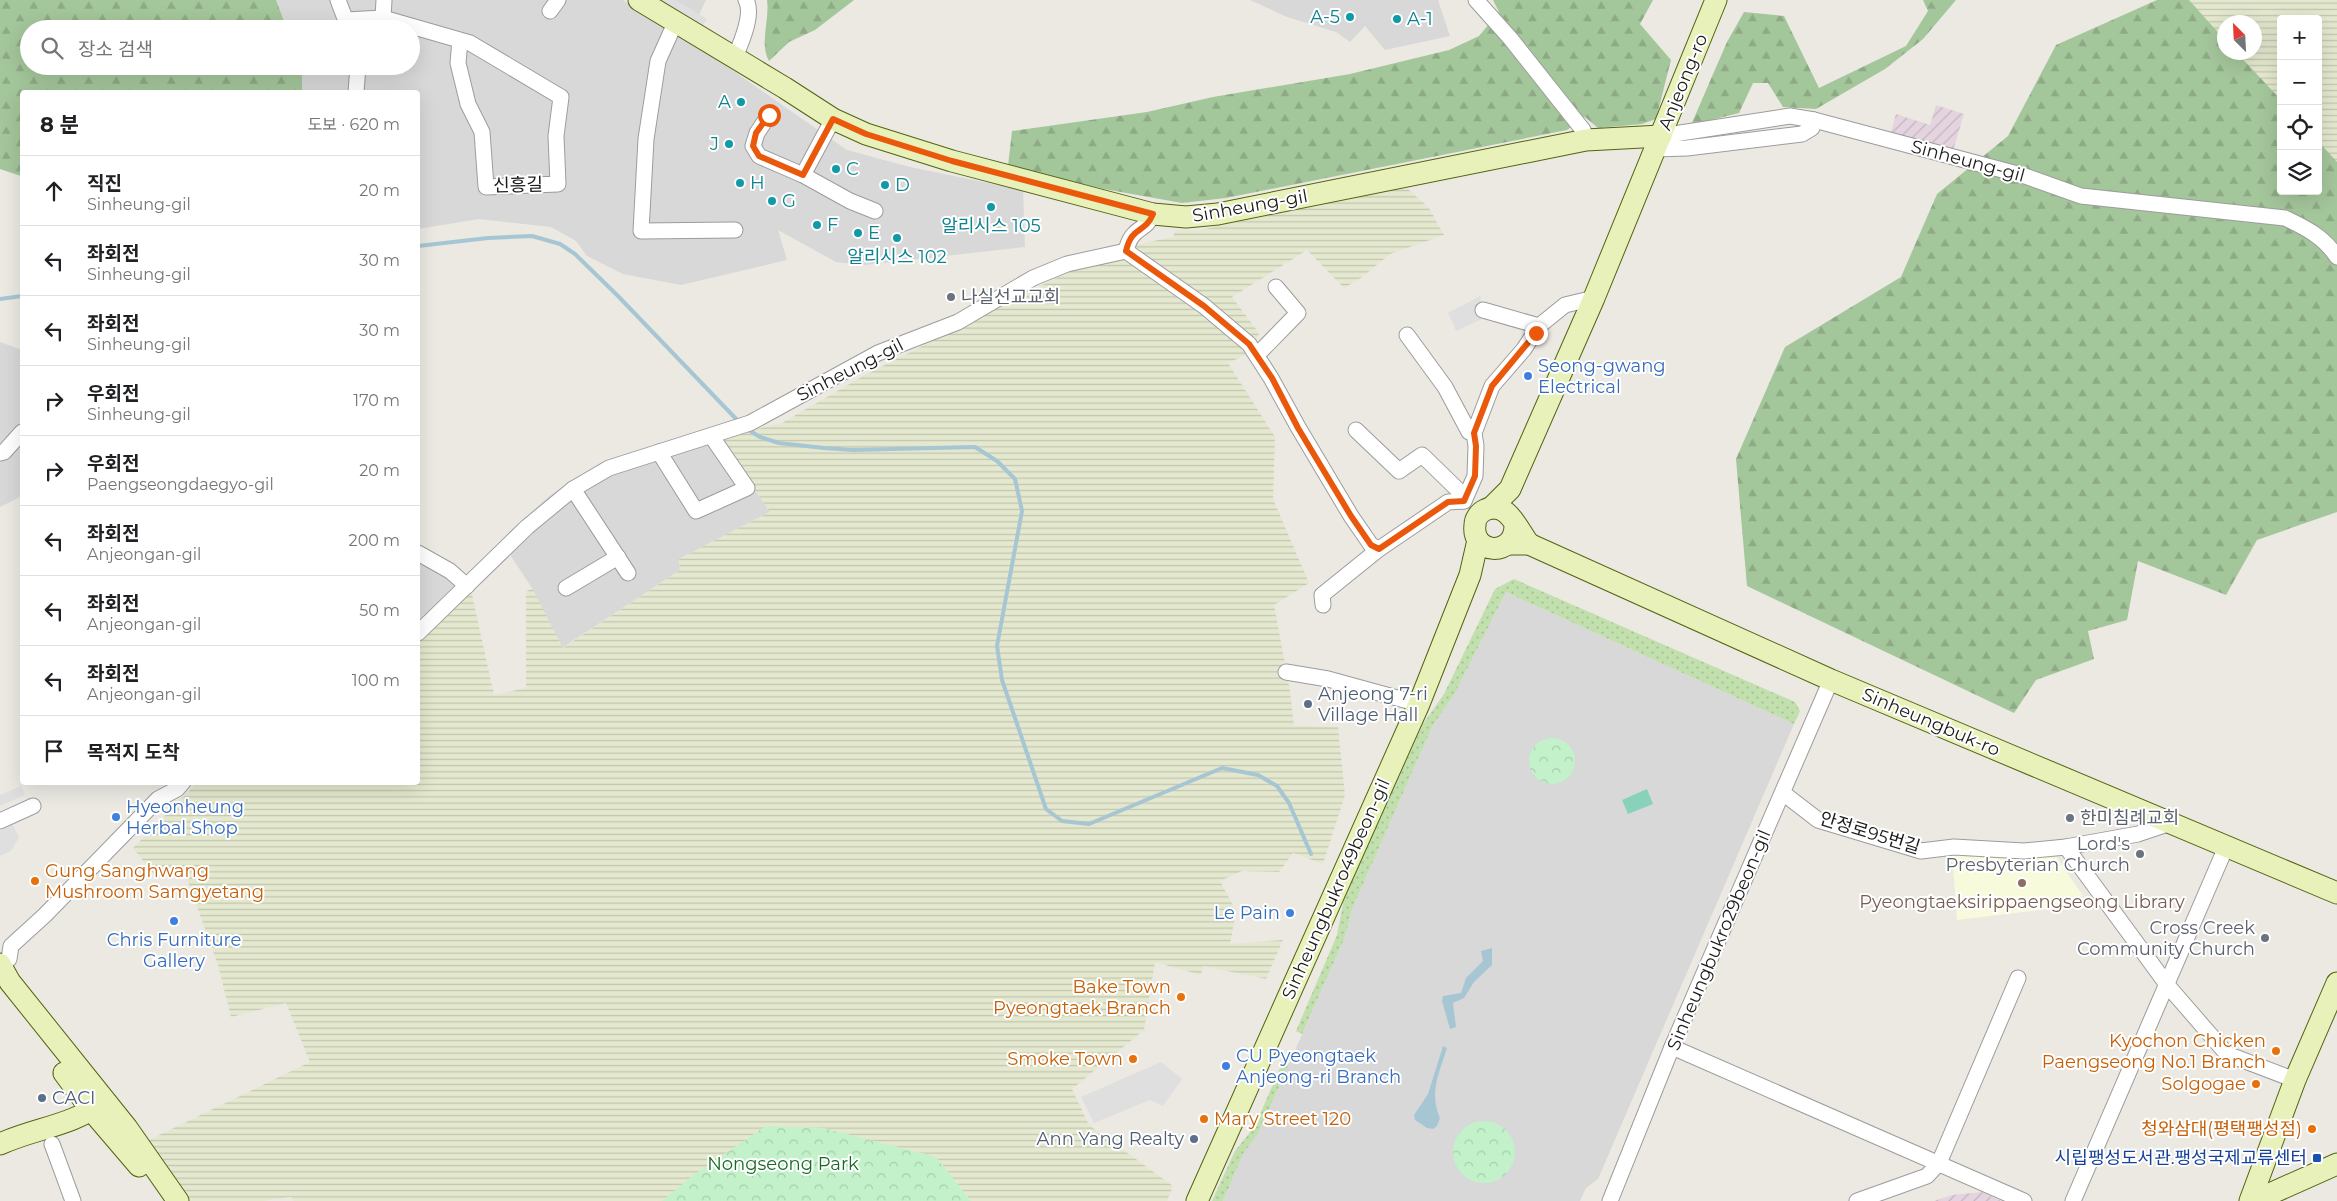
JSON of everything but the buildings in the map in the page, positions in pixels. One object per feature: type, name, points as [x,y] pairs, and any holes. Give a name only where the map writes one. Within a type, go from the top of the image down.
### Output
[{"type":"street","points":[[338,0],[346,20]]},
{"type":"street","points":[[383,18],[384,0]]},
{"type":"street","name":"Sinheung-gil","points":[[639,0],[735,57],[833,119],[866,134],[952,161],[1153,214],[1186,217],[1218,214],[1586,140],[1655,150],[1790,116],[1814,120],[2025,176],[2081,196],[2285,218],[2308,229],[2328,244],[2337,257]]},
{"type":"street","points":[[735,57],[746,30],[748,5],[746,0]]},
{"type":"street","points":[[1476,0],[1584,130],[1586,140]]},
{"type":"street","name":"Anjeong-ro","points":[[1510,488],[1594,298],[1716,0]]},
{"type":"street","name":"신흥길","points":[[373,20],[383,18],[390,20]]},
{"type":"street","points":[[676,21],[658,61],[646,139],[642,231],[735,230]]},
{"type":"street","name":"신흥길","points":[[420,29],[460,40],[470,43],[561,97],[556,136],[558,184],[486,187],[482,132],[468,104],[458,64],[460,40]]},
{"type":"street","points":[[356,90],[357,75]]},
{"type":"street","points":[[769,115],[756,133],[753,146],[759,156],[803,175],[850,201],[875,211]]},
{"type":"street","points":[[803,175],[833,119]]},
{"type":"street","points":[[1153,214],[1147,225],[1132,233],[1126,251],[1204,306],[1249,344],[1351,516],[1371,545],[1379,549]]},
{"type":"street","name":"Sinheung-gil","points":[[420,631],[527,527],[573,489],[609,468],[745,425],[878,353],[958,322],[1033,278],[1067,264],[1126,251]]},
{"type":"street","points":[[1257,355],[1298,314],[1276,287]]},
{"type":"street","points":[[1493,524],[1475,476],[1476,446],[1474,433],[1492,386],[1524,349],[1540,326],[1565,305],[1594,298]]},
{"type":"street","points":[[1483,310],[1540,326]]},
{"type":"street","points":[[1407,335],[1445,387],[1468,432],[1474,433]]},
{"type":"street","points":[[1356,430],[1398,471],[1422,455],[1493,524]]},
{"type":"street","points":[[0,453],[4,452],[20,434]]},
{"type":"street","points":[[659,452],[696,511],[747,488],[712,437]]},
{"type":"street","name":"Sinheungbukro49beon-gil","points":[[1197,1201],[1419,704],[1470,575],[1510,488]]},
{"type":"street","points":[[573,489],[628,573]]},
{"type":"street","points":[[1323,605],[1322,595],[1379,549],[1448,502],[1493,524]]},
{"type":"street","name":"Sinheungbuk-ro","points":[[1493,524],[1831,680],[2337,893]]},
{"type":"street","points":[[420,554],[450,570],[468,586]]},
{"type":"street","points":[[566,588],[618,557]]},
{"type":"street","points":[[1286,672],[1328,679],[1419,704]]},
{"type":"street","name":"Sinheungbukro29beon-gil","points":[[1610,1201],[1672,1047],[1831,680]]},
{"type":"street","points":[[165,1201],[10,982],[0,965],[9,958],[11,946],[45,915],[158,799],[180,785]]},
{"type":"street","name":"안정로95번길","points":[[1783,793],[1818,820],[1921,851],[1954,847],[2024,851],[2066,847],[2138,834],[2170,823]]},
{"type":"street","points":[[0,821],[33,806]]},
{"type":"street","points":[[2073,1201],[2168,986],[2226,846]]},
{"type":"street","points":[[2066,847],[2168,986],[2227,1054],[2295,1080]]},
{"type":"street","points":[[1857,1201],[1884,1197],[1927,1176],[1939,1163],[2018,978]]},
{"type":"street","points":[[2250,1201],[2295,1080],[2337,983]]},
{"type":"street","points":[[0,986],[15,1010],[98,1106],[127,1128],[178,1201]]},
{"type":"street","points":[[1672,1047],[2024,1201]]},
{"type":"street","points":[[0,1144],[13,1138],[78,1119],[98,1106]]},
{"type":"street","points":[[52,1144],[73,1201]]},
{"type":"street","points":[[2254,1201],[2337,1164]]},
{"type":"shaded area","points":[[276,0],[623,0],[729,68],[847,150],[910,167],[1023,190],[1025,247],[865,265],[836,262],[778,230],[787,260],[681,285],[623,274],[587,256],[576,241],[551,227],[479,219],[420,229],[420,90],[302,90],[302,75],[420,75],[420,20],[284,20]]},
{"type":"shaded area","points":[[655,0],[706,0],[694,25]]},
{"type":"shaded area","points":[[660,0],[676,0],[707,19],[702,26]]},
{"type":"shaded area","points":[[1250,0],[1438,0],[1450,36],[1385,50],[1365,26],[1350,42],[1336,32],[1287,17]]},
{"type":"shaded area","points":[[2188,0],[2337,0],[2337,164],[2322,149],[2322,15],[2277,15],[2277,100],[2241,60],[2262,60],[2262,15],[2217,15],[2217,33]]},
{"type":"shaded area","points":[[1936,105],[1964,114],[1952,154],[1890,135],[1896,114],[1930,125]]},
{"type":"shaded area","points":[[1390,189],[1408,189],[1429,208],[1444,235],[1390,254],[1361,278],[1344,288],[1307,250],[1232,297],[1259,333],[1254,351],[1228,363],[1275,437],[1273,499],[1309,583],[1274,605],[1290,691],[1294,726],[1338,727],[1345,795],[1323,864],[1293,853],[1279,872],[1242,871],[1220,881],[1236,911],[1230,944],[1283,940],[1266,979],[1203,966],[1201,975],[1155,962],[1144,1030],[1072,1089],[1089,1125],[1173,1186],[1167,1201],[971,1201],[936,1157],[823,1128],[766,1126],[694,1175],[662,1201],[294,1201],[291,1197],[264,1201],[187,1201],[149,1140],[310,1062],[286,1003],[231,1017],[218,965],[182,865],[156,877],[133,848],[195,785],[420,785],[420,641],[471,590],[494,695],[526,688],[526,592],[532,588],[563,648],[680,570],[679,559],[770,512],[718,438],[782,423],[865,375],[1072,270],[1127,259],[1135,245],[1173,237],[1175,230],[1196,231]]},
{"type":"shaded area","points":[[1480,296],[1484,318],[1456,331],[1448,313]]},
{"type":"shaded area","points":[[0,342],[20,349],[20,497],[0,507]]},
{"type":"shaded area","points":[[715,429],[719,438],[770,512],[679,559],[680,570],[562,648],[532,588],[501,541],[549,496],[602,462]]},
{"type":"shaded area","points":[[420,549],[462,572],[456,597],[420,627]]},
{"type":"shaded area","points":[[1506,592],[1794,724],[1598,1179],[1586,1188],[1580,1201],[1223,1201],[1243,1154],[1259,1132],[1345,937],[1352,909],[1433,725],[1454,695]]},
{"type":"shaded area","points":[[21,786],[25,795],[0,806],[0,795]]},
{"type":"shaded area","points":[[13,825],[19,838],[11,851],[0,856],[0,831]]},
{"type":"shaded area","points":[[1952,852],[2054,853],[2083,896],[2049,909],[1957,920]]},
{"type":"shaded area","points":[[1161,1062],[1182,1079],[1163,1106],[1150,1100],[1094,1123],[1081,1097]]},
{"type":"shaded area","points":[[1982,1192],[2001,1201],[1934,1201],[1952,1195]]},
{"type":"green space","points":[[0,0],[276,0],[284,20],[20,20],[20,75],[302,75],[302,90],[20,90],[20,176],[0,169]]},
{"type":"green space","points":[[767,0],[854,0],[815,30],[789,42],[769,61],[765,47]]},
{"type":"green space","points":[[1493,0],[1653,0],[1640,24],[1671,60],[1656,119],[1642,124],[1598,128],[1585,117],[1567,130],[1226,198],[1182,203],[1104,189],[1008,166],[1012,131],[1147,112],[1213,97],[1350,74],[1449,50],[1479,36],[1499,12]]},
{"type":"green space","points":[[1923,0],[1956,0],[1923,39],[1885,69],[1816,109],[1783,107],[1768,83],[1753,83],[1739,113],[1691,125],[1727,42],[1744,12],[1784,16],[1819,88],[1906,46],[1928,11]]},
{"type":"green space","points":[[2157,0],[2189,0],[2217,31],[2217,60],[2244,60],[2277,96],[2277,195],[2322,195],[2322,145],[2337,162],[2337,512],[2257,540],[2226,595],[2138,561],[2127,620],[2088,631],[2094,659],[2036,680],[2014,713],[1747,586],[1736,459],[1785,347],[1901,277],[1937,194],[2008,136],[2056,45]]},
{"type":"green space","points":[[1514,579],[1795,702],[1800,711],[1794,724],[1506,592],[1454,695],[1433,725],[1352,909],[1345,937],[1302,1034],[1296,1031],[1337,935],[1345,894],[1423,724],[1444,694],[1495,589]]},
{"type":"green space","points":[[1552,738],[1565,742],[1571,748],[1575,761],[1571,774],[1565,780],[1552,784],[1539,780],[1533,774],[1529,761],[1533,748],[1539,742]]},
{"type":"green space","points":[[1647,789],[1653,804],[1628,814],[1622,800]]},
{"type":"green space","points":[[1283,1061],[1289,1064],[1259,1132],[1243,1154],[1223,1201],[1212,1201],[1235,1151],[1255,1126]]},
{"type":"green space","points":[[1484,1121],[1501,1126],[1506,1130],[1510,1135],[1515,1152],[1510,1169],[1506,1174],[1501,1178],[1484,1183],[1467,1178],[1462,1174],[1458,1169],[1453,1152],[1458,1135],[1462,1130],[1467,1126]]},
{"type":"green space","name":"Nongseong Park","points":[[766,1126],[823,1128],[936,1157],[971,1201],[662,1201],[694,1175]]},
{"type":"water","points":[[1492,948],[1492,965],[1474,982],[1464,998],[1453,1003],[1456,1027],[1450,1029],[1442,1001],[1443,996],[1461,993],[1466,978],[1483,961],[1481,951]]},
{"type":"water","points":[[1443,1046],[1447,1048],[1435,1091],[1435,1100],[1440,1118],[1437,1126],[1433,1129],[1427,1128],[1415,1120],[1414,1115],[1428,1094]]},
{"type":"waterway","points":[[420,246],[488,238],[532,236],[560,244],[575,254],[618,296],[740,423]]},
{"type":"waterway","points":[[0,299],[20,296]]},
{"type":"waterway","points":[[747,429],[760,437],[779,443],[824,448],[853,450],[975,447],[997,461],[1015,479],[1022,511],[997,646],[1002,680],[1046,809],[1062,821],[1089,824],[1222,768],[1258,775],[1277,786],[1289,803],[1311,854]]},
{"type":"place","name":"A-5","points":[[1350,17]]},
{"type":"place","name":"A-1","points":[[1397,19]]},
{"type":"place","name":"A","points":[[741,102]]},
{"type":"place","name":"J","points":[[729,144]]},
{"type":"place","name":"C","points":[[836,169]]},
{"type":"place","name":"H","points":[[740,183]]},
{"type":"place","name":"D","points":[[885,185]]},
{"type":"place","name":"G","points":[[772,201]]},
{"type":"place","name":"알리시스 105","points":[[991,207]]},
{"type":"place","name":"F","points":[[817,225]]},
{"type":"place","name":"E","points":[[858,233]]},
{"type":"place","name":"알리시스 102","points":[[897,238]]},
{"type":"place","name":"나실선교교회","points":[[951,297]]},
{"type":"place","name":"Seong-gwang Electrical","points":[[1528,376]]},
{"type":"place","name":"Anjeong 7-ri Village Hall","points":[[1308,704]]},
{"type":"place","name":"Hyeonheung Herbal Shop","points":[[116,817]]},
{"type":"place","name":"한미침례교회","points":[[2070,818]]},
{"type":"place","name":"Lord's Presbyterian Church","points":[[2140,854]]},
{"type":"place","name":"Gung Sanghwang Mushroom Samgyetang","points":[[35,881]]},
{"type":"place","name":"Pyeongtaeksirippaengseong Library","points":[[2022,883]]},
{"type":"place","name":"Le Pain","points":[[1290,913]]},
{"type":"place","name":"Chris Furniture Gallery","points":[[174,921]]},
{"type":"place","name":"Cross Creek Community Church","points":[[2265,938]]},
{"type":"place","name":"Bake Town Pyeongtaek Branch","points":[[1181,997]]},
{"type":"place","name":"Kyochon Chicken Paengseong No.1 Branch","points":[[2276,1051]]},
{"type":"place","name":"Smoke Town","points":[[1133,1059]]},
{"type":"place","name":"CU Pyeongtaek Anjeong-ri Branch","points":[[1226,1066]]},
{"type":"place","name":"Solgogae","points":[[2256,1084]]},
{"type":"place","name":"CACI","points":[[42,1098]]},
{"type":"place","name":"Mary Street 120","points":[[1204,1119]]},
{"type":"place","name":"청와삼대(평택팽성점)","points":[[2312,1129]]},
{"type":"place","name":"Ann Yang Realty","points":[[1194,1139]]},
{"type":"place","name":"시립팽성도서관.팽성국제교류센터","points":[[2317,1158]]},
{"type":"route","points":[[769,115],[756,133],[753,146],[759,156],[803,175],[833,119],[866,134],[952,161],[1153,214],[1147,225],[1132,233],[1128,240],[1126,251],[1204,306],[1249,344],[1272,378],[1298,428],[1351,516],[1371,545],[1379,549],[1448,502],[1464,501],[1475,476],[1476,446],[1474,433],[1492,386],[1536,333]]}]
